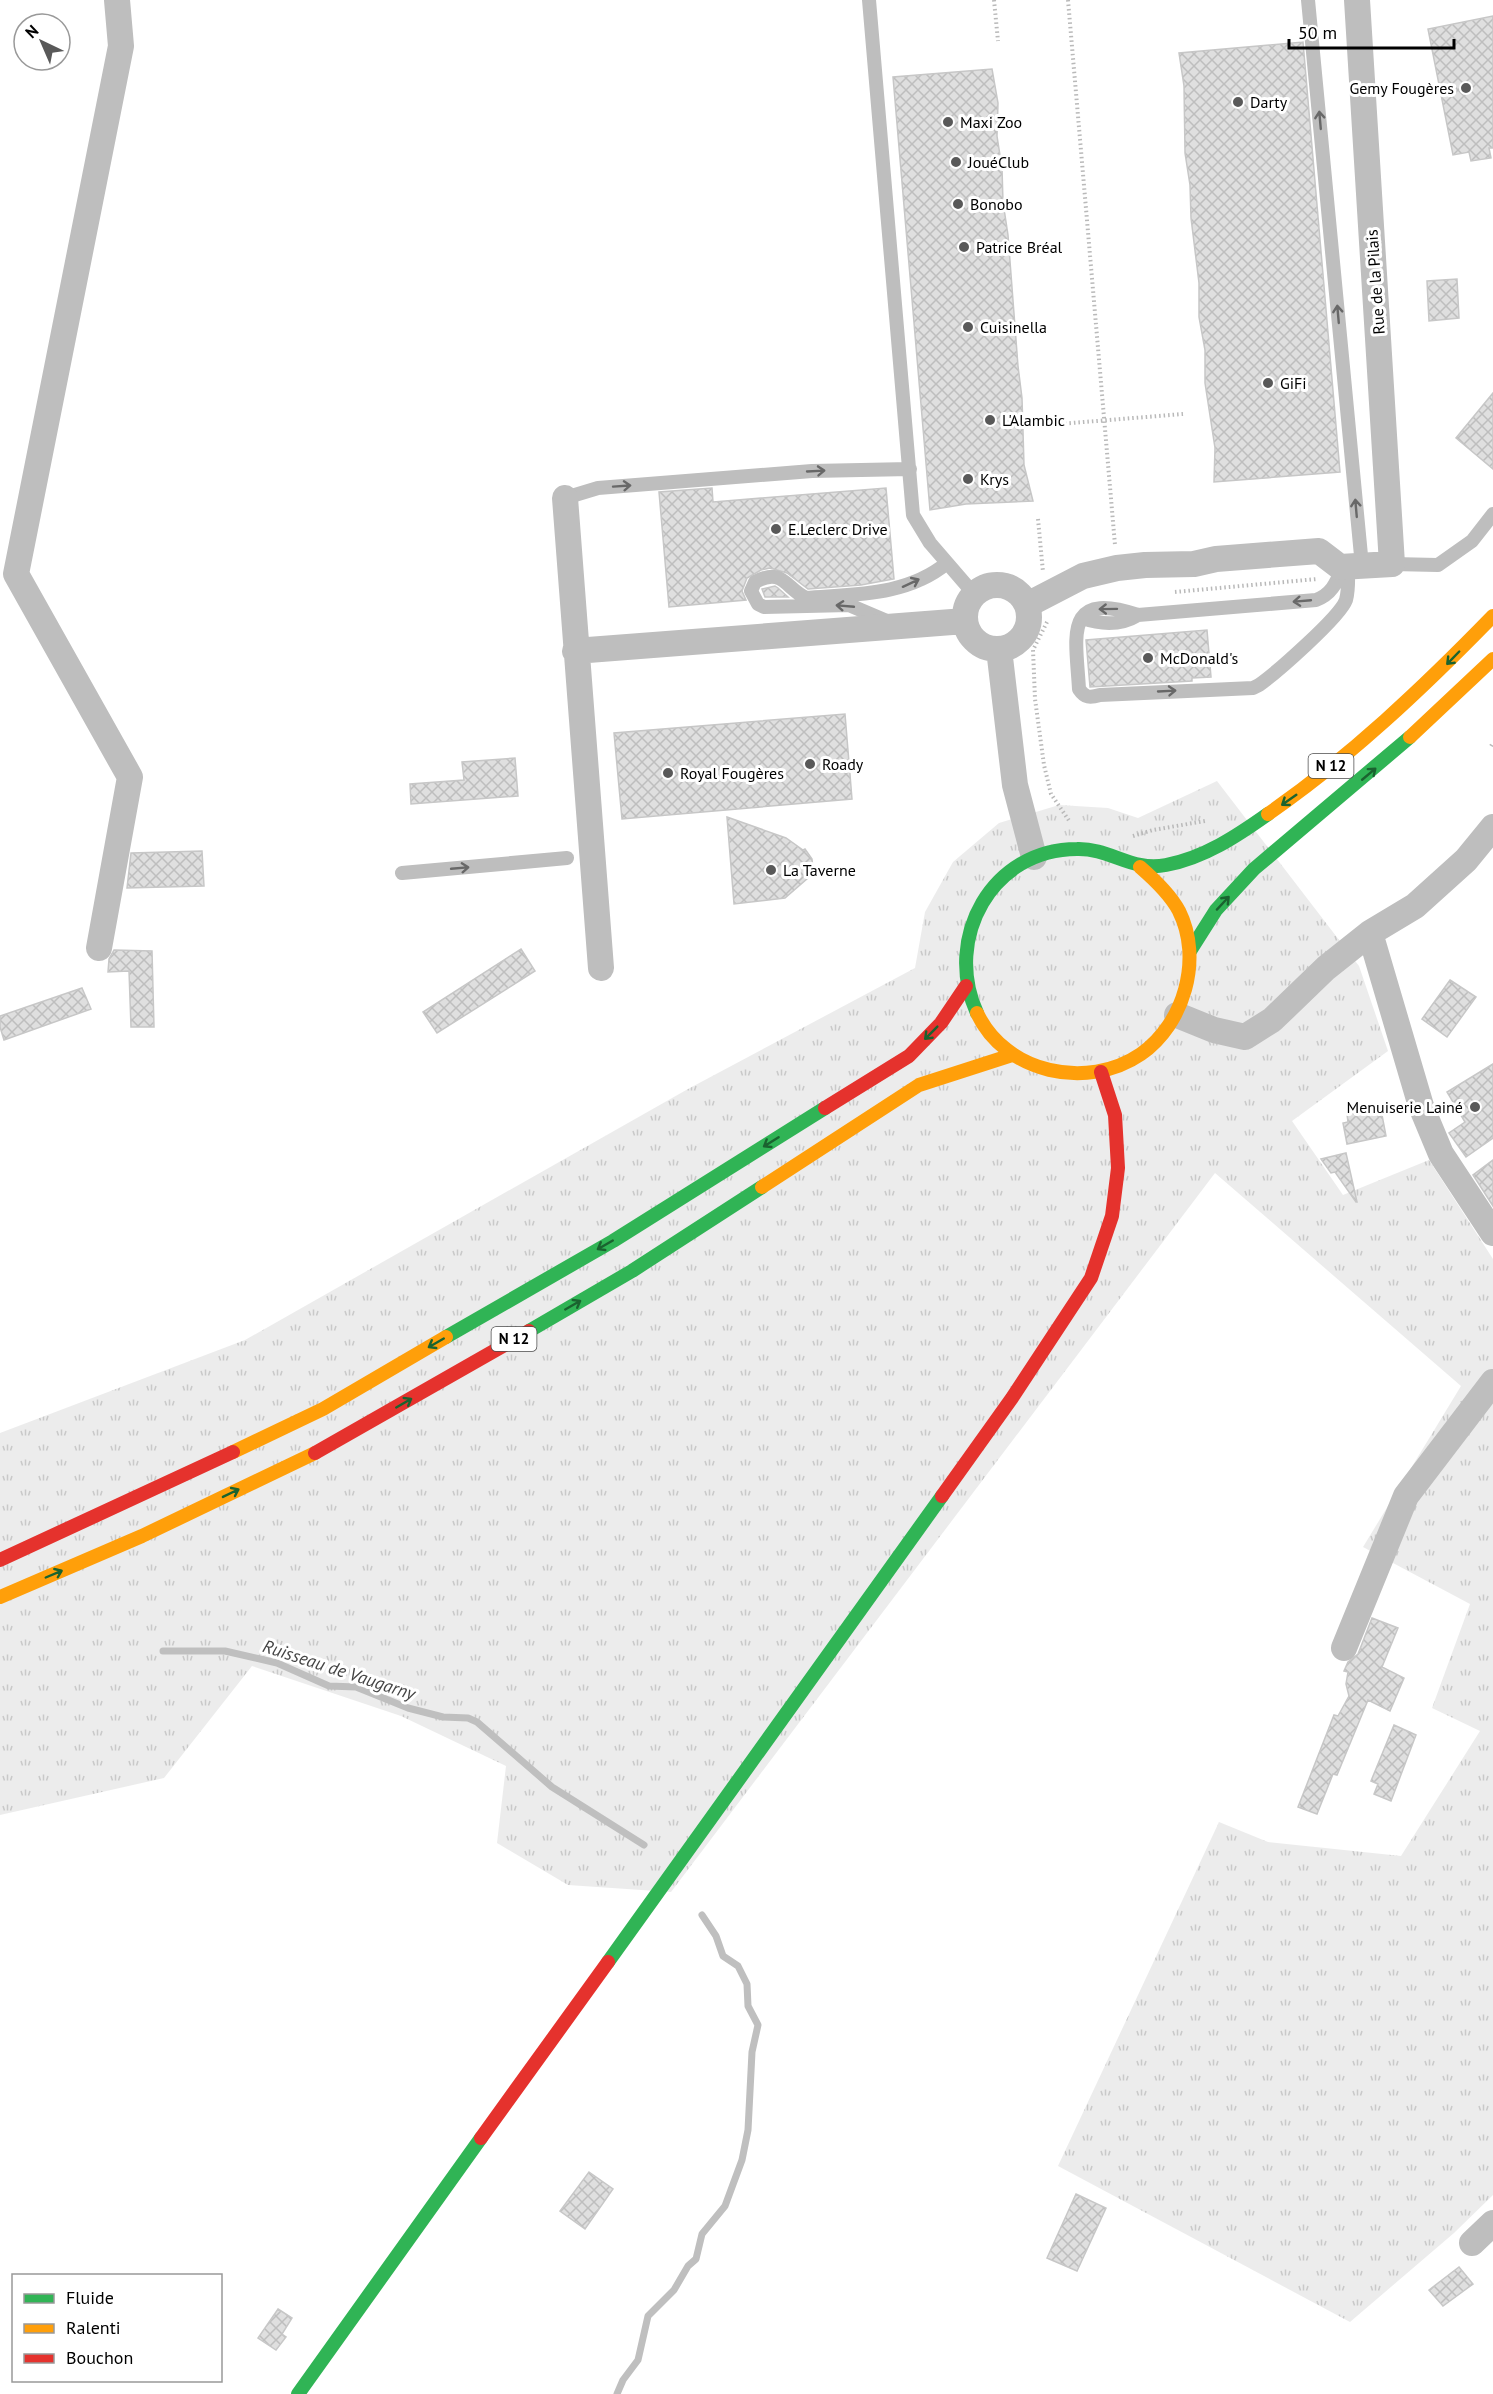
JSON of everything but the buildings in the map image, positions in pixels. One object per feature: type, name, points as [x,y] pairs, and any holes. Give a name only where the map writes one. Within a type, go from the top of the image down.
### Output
[{"type":"main road","name":"N 12","points":[[1140,867],[1166,866],[1216,849],[1293,797],[1446,666],[1493,616]]},
{"type":"main road","name":"N 12","points":[[1190,951],[1216,910],[1254,869],[1388,759],[1493,659]]},
{"type":"main road","points":[[1069,848],[1106,852],[1140,867],[1165,890],[1182,919],[1190,951],[1188,984],[1177,1015],[1158,1041],[1131,1061],[1101,1072],[1070,1075],[1040,1069],[1012,1055],[991,1036],[976,1013],[966,986],[965,947],[976,910],[1000,878],[1034,857],[1069,848]]},
{"type":"main road","name":"N 12","points":[[0,1560],[133,1500],[323,1408],[613,1241],[909,1056],[941,1023],[966,986]]},
{"type":"main road","name":"N 12","points":[[0,1597],[142,1536],[335,1443],[633,1271],[918,1085],[1012,1055]]},
{"type":"main road","points":[[298,2394],[1005,1407],[1090,1278],[1112,1216],[1118,1168],[1115,1115],[1101,1072]]},
{"type":"street","points":[[99,948],[129,777],[16,574],[121,46],[117,0]]},
{"type":"street","name":"Rue de la Pilais","points":[[1358,0],[1392,564]]},
{"type":"street","points":[[565,498],[601,968]]},
{"type":"street","points":[[1027,605],[1083,576],[1117,568],[1194,564],[1216,559],[1318,551],[1351,567],[1392,564]]},
{"type":"street","points":[[1000,585],[1016,591],[1027,605],[1029,615],[1024,634],[1017,642],[999,649],[980,645],[973,639],[965,621],[965,612],[974,594],[982,589],[1000,585]]},
{"type":"street","points":[[575,651],[965,621]]},
{"type":"street","points":[[999,649],[1015,785],[1034,857]]},
{"type":"street","points":[[1177,1015],[1214,1029],[1245,1037],[1272,1020],[1326,968],[1370,933],[1415,906],[1493,827]]},
{"type":"street","points":[[1370,933],[1425,1115],[1441,1154],[1493,1233]]},
{"type":"street","points":[[1344,1648],[1406,1496],[1493,1382]]},
{"type":"street","points":[[1472,2243],[1493,2223]]},
{"type":"lane","points":[[869,0],[914,515],[930,543],[974,594]]},
{"type":"lane","points":[[1308,0],[1351,567],[1346,601],[1334,616],[1268,679],[1253,688],[1100,695],[1092,698],[1083,696],[1079,689],[1076,629],[1082,618],[1092,609],[1117,608],[1138,615],[1316,600],[1326,596],[1351,567]]},
{"type":"lane","points":[[565,498],[598,488],[812,471],[910,469]]},
{"type":"lane","points":[[1392,564],[1438,565],[1472,541],[1493,514]]},
{"type":"lane","points":[[899,626],[849,605],[764,608],[758,604],[751,591],[755,582],[765,577],[780,578],[806,598],[883,592],[904,587],[938,570],[946,563]]},
{"type":"lane","points":[[402,873],[567,858]]},
{"type":"path","points":[[994,0],[998,41]]},
{"type":"path","points":[[1068,0],[1117,568]]},
{"type":"path","points":[[1047,425],[1183,414]]},
{"type":"green space","points":[[1217,781],[1359,966],[1388,1051],[1292,1121],[1343,1195],[1429,1160],[1493,1259],[1493,2195],[1454,2233],[1350,2322],[1058,2166],[1219,1822],[1268,1842],[1401,1856],[1480,1731],[1432,1708],[1470,1604],[1363,1547],[1461,1386],[1215,1173],[671,1892],[568,1885],[497,1843],[506,1766],[401,1716],[252,1666],[164,1778],[0,1815],[0,1433],[245,1340],[688,1089],[915,968],[925,912],[953,862],[999,823],[1059,805],[1108,808],[1138,818]]},
{"type":"waterway","name":"Ruisseau de Vaugarny","points":[[163,1651],[225,1651],[277,1663],[329,1686],[356,1687],[408,1708],[443,1717],[468,1718],[477,1722],[552,1787],[644,1845]]},
{"type":"waterway","name":"Ruisseau de Vaugarny","points":[[617,2394],[623,2380],[638,2360],[648,2316],[674,2290],[688,2266],[696,2259],[702,2234],[725,2206],[742,2160],[748,2130],[752,2052],[758,2025],[748,2006],[747,1984],[738,1966],[723,1956],[716,1936],[702,1915]]},
{"type":"traffic: fast","points":[[1190,951],[1216,910],[1254,869],[1410,737]]},
{"type":"traffic: fast","points":[[977,1013],[968,984],[966,956],[971,928],[982,903],[999,881],[1021,864],[1047,853],[1077,849],[1100,852],[1142,865],[1166,865],[1207,852],[1268,814]]},
{"type":"traffic: fast","points":[[446,1337],[613,1241],[825,1108]]},
{"type":"traffic: fast","points":[[529,1331],[632,1271],[762,1187]]},
{"type":"traffic: fast","points":[[608,1962],[942,1496]]},
{"type":"traffic: fast","points":[[298,2394],[481,2138]]},
{"type":"traffic: slow","points":[[1268,814],[1328,769],[1385,721],[1493,616]]},
{"type":"traffic: slow","points":[[1410,737],[1493,659]]},
{"type":"traffic: slow","points":[[977,1013],[990,1034],[1007,1050],[1027,1062],[1049,1070],[1073,1073],[1097,1072],[1120,1065],[1141,1054],[1156,1041],[1168,1026],[1185,989],[1189,969],[1189,949],[1186,930],[1179,911],[1162,888],[1140,867]]},
{"type":"traffic: slow","points":[[762,1187],[919,1085],[1012,1055]]},
{"type":"traffic: slow","points":[[233,1452],[323,1409],[446,1337]]},
{"type":"traffic: slow","points":[[0,1597],[142,1536],[315,1453]]},
{"type":"traffic: jam","points":[[825,1108],[909,1056],[941,1023],[966,986]]},
{"type":"traffic: jam","points":[[942,1496],[1012,1398],[1091,1278],[1112,1216],[1118,1168],[1115,1115],[1101,1072]]},
{"type":"traffic: jam","points":[[315,1453],[529,1331]]},
{"type":"traffic: jam","points":[[0,1560],[233,1452]]},
{"type":"traffic: jam","points":[[481,2138],[608,1962]]},
{"type":"place","name":"Gemy Fougères","points":[[1466,88]]},
{"type":"place","name":"Darty","points":[[1238,102]]},
{"type":"place","name":"Maxi Zoo","points":[[948,122]]},
{"type":"place","name":"JouéClub","points":[[956,162]]},
{"type":"place","name":"Bonobo","points":[[958,204]]},
{"type":"place","name":"Patrice Bréal","points":[[964,247]]},
{"type":"place","name":"Cuisinella","points":[[968,327]]},
{"type":"place","name":"GiFi","points":[[1268,383]]},
{"type":"place","name":"L'Alambic","points":[[990,420]]},
{"type":"place","name":"Krys","points":[[968,479]]},
{"type":"place","name":"E.Leclerc Drive","points":[[776,529]]},
{"type":"place","name":"McDonald's","points":[[1148,658]]},
{"type":"place","name":"Roady","points":[[810,764]]},
{"type":"place","name":"Royal Fougères","points":[[668,773]]},
{"type":"place","name":"La Taverne","points":[[771,870]]},
{"type":"place","name":"Menuiserie Lainé","points":[[1475,1107]]}]
